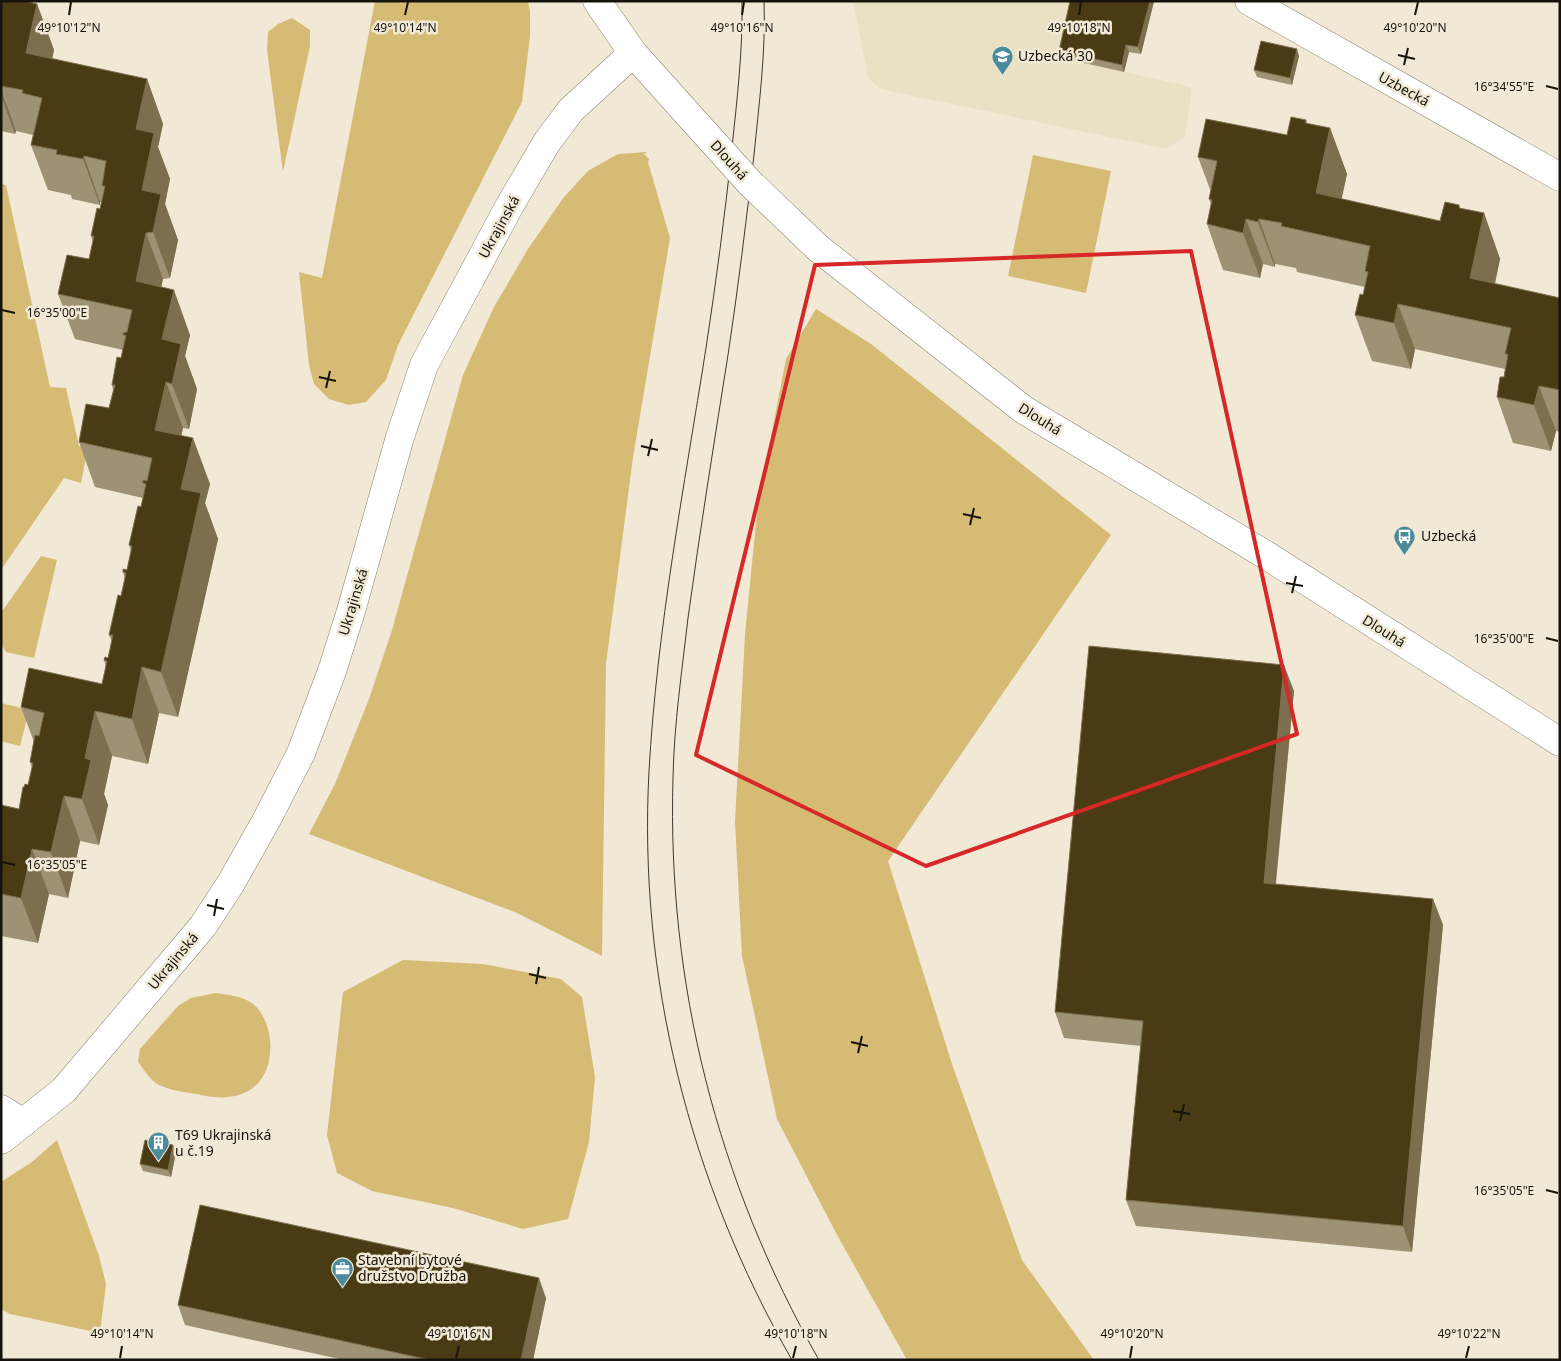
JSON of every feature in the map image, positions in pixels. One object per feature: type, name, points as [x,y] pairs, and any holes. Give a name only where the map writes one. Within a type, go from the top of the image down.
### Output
[{"type":"street","name":"Dlouhá","points":[[597,1],[633,54],[750,183],[818,248],[1024,410],[1266,556],[1560,742]]},
{"type":"street","name":"Uzbecká","points":[[1249,1],[1560,177]]},
{"type":"street","name":"Ukrajinská","points":[[1,1140],[12,1116],[64,1090],[203,926],[231,884],[301,753],[332,670],[351,611],[400,437],[424,365],[510,204],[548,142],[571,110],[633,54]]},
{"type":"highlighted area","points":[[1191,251],[1297,734],[926,866],[696,755],[815,265]]},
{"type":"shaded area","points":[[375,1],[528,1],[530,36],[522,102],[398,345],[386,380],[366,402],[349,405],[329,399],[314,384],[309,365],[299,272],[322,278]]},
{"type":"shaded area","name":"Uzbecká 30","points":[[853,1],[1154,1],[1141,54],[1129,53],[1124,72],[1192,87],[1185,137],[1167,149],[880,89],[868,77]]},
{"type":"shaded area","points":[[292,18],[310,30],[310,46],[283,172],[267,50],[268,32],[278,24]]},
{"type":"shaded area","points":[[647,152],[644,154],[649,159],[648,162],[670,238],[633,457],[606,664],[602,956],[517,913],[309,834],[335,784],[369,699],[392,630],[463,375],[494,307],[528,249],[564,197],[588,171],[618,154]]},
{"type":"shaded area","points":[[1033,155],[1111,171],[1086,293],[1008,276]]},
{"type":"shaded area","points":[[1,184],[6,185],[50,387],[66,388],[79,446],[88,447],[81,483],[64,478],[1,570]]},
{"type":"shaded area","points":[[816,309],[871,344],[1111,535],[888,861],[953,1067],[1022,1260],[1094,1360],[907,1360],[836,1233],[777,1119],[742,956],[735,822],[745,634],[758,503],[786,359]]},
{"type":"shaded area","points":[[41,556],[57,560],[34,658],[6,652],[1,644],[1,613]]},
{"type":"shaded area","points":[[1,703],[29,710],[20,746],[1,741]]},
{"type":"shaded area","points":[[403,960],[483,964],[561,979],[582,997],[595,1077],[589,1142],[568,1219],[523,1229],[453,1208],[372,1191],[337,1173],[327,1135],[343,992]]},
{"type":"shaded area","points":[[216,993],[245,999],[253,1004],[261,1013],[270,1036],[270,1049],[269,1062],[258,1084],[242,1094],[222,1097],[166,1088],[156,1083],[138,1062],[140,1049],[178,1006],[191,998]]},
{"type":"shaded area","points":[[57,1140],[99,1256],[106,1284],[100,1333],[10,1314],[1,1309],[1,1182],[32,1162]]},
{"type":"building","points":[[1,1],[24,1],[37,4],[26,53],[147,79],[136,129],[154,133],[142,190],[161,194],[153,232],[146,233],[136,281],[174,290],[162,339],[181,344],[172,384],[166,382],[155,430],[193,438],[181,489],[201,493],[161,672],[142,667],[132,719],[95,711],[85,758],[91,760],[82,799],[64,796],[51,852],[32,849],[21,898],[1,894],[1,805],[19,809],[23,787],[25,784],[28,785],[33,763],[30,762],[35,735],[39,736],[44,713],[21,707],[29,668],[102,684],[107,661],[104,660],[105,657],[108,658],[113,635],[109,635],[118,595],[121,596],[126,573],[123,572],[123,569],[127,570],[132,546],[129,545],[138,506],[141,507],[146,484],[143,483],[143,480],[147,481],[152,458],[79,442],[86,404],[109,408],[115,385],[112,385],[117,357],[121,358],[126,335],[123,335],[123,333],[127,332],[132,310],[58,294],[67,255],[89,259],[94,236],[91,236],[97,208],[100,209],[105,186],[102,186],[106,161],[84,156],[83,159],[56,154],[57,150],[31,145],[42,98],[22,93],[23,90],[1,86]]},
{"type":"building","points":[[1070,1],[1150,1],[1138,47],[1126,45],[1122,65],[1059,51]]},
{"type":"building","points":[[1261,41],[1297,49],[1290,78],[1254,70]]},
{"type":"building","points":[[1291,117],[1306,120],[1305,123],[1330,128],[1316,193],[1440,221],[1445,202],[1459,205],[1459,208],[1484,213],[1470,278],[1560,298],[1560,390],[1539,386],[1534,405],[1497,397],[1500,377],[1504,377],[1508,354],[1505,354],[1511,328],[1398,304],[1394,323],[1355,315],[1360,294],[1363,295],[1368,272],[1365,271],[1370,246],[1281,226],[1282,223],[1259,219],[1258,222],[1246,219],[1243,233],[1207,224],[1212,200],[1209,199],[1217,161],[1198,157],[1206,119],[1287,135]]},
{"type":"building","points":[[1089,646],[1284,665],[1264,883],[1433,899],[1403,1226],[1126,1200],[1143,1021],[1055,1012]]},
{"type":"building","name":"T69 Ukrajinská u č.19","points":[[145,1140],[173,1145],[168,1170],[140,1164]]},
{"type":"building","name":"Stavební bytové družstvo Družba","points":[[200,1205],[539,1278],[521,1360],[430,1360],[178,1305]]},
{"type":"tram line","points":[[742,1],[739,75],[717,273],[672,559],[658,665],[649,771],[648,848],[652,924],[662,1000],[678,1075],[699,1149],[725,1221],[756,1292],[792,1360]]},
{"type":"tram line","points":[[764,1],[762,78],[745,230],[732,330],[688,618],[679,698],[673,778],[673,855],[679,931],[690,1005],[706,1079],[726,1152],[752,1223],[783,1292],[819,1360]]},
{"type":"place","name":"Uzbecká 30","points":[[1002,75]]},
{"type":"place","name":"Uzbecká","points":[[1405,555]]},
{"type":"place","name":"T69 Ukrajinská u č.19","points":[[159,1162]]},
{"type":"place","name":"Stavební bytové družstvo Družba","points":[[342,1287]]}]
